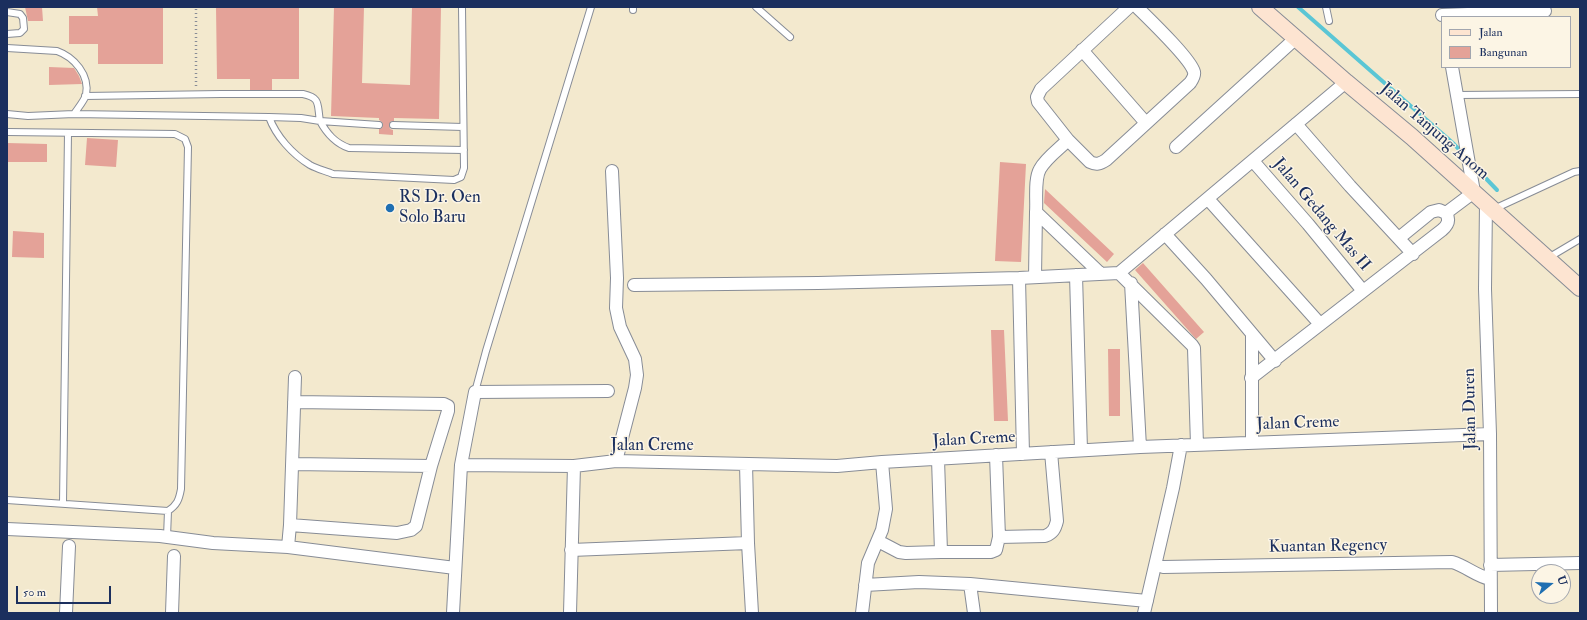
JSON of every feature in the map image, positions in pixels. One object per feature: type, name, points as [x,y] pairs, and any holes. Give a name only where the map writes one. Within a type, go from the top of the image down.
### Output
[{"type":"main road","name":"Jalan Tanjung Anom","points":[[1260,7],[1412,137],[1580,288]]},
{"type":"street","points":[[1129,7],[1041,89],[1037,97],[1038,102],[1068,140],[1090,162],[1094,164],[1100,164],[1106,160],[1190,83],[1194,73],[1191,66],[1166,36],[1137,7]]},
{"type":"street","points":[[1442,13],[1545,11]]},
{"type":"street","points":[[1176,147],[1296,38]]},
{"type":"street","points":[[1082,50],[1146,123]]},
{"type":"street","points":[[1446,213],[1474,192],[1452,68]]},
{"type":"street","points":[[634,285],[818,283],[1019,278],[1119,273],[1346,82]]},
{"type":"street","points":[[1296,124],[1350,186],[1413,254]]},
{"type":"street","points":[[1035,277],[1037,178],[1039,170],[1046,161],[1068,140]]},
{"type":"street","name":"Jalan Gedang Mas II","points":[[1253,161],[1363,291]]},
{"type":"street","points":[[612,171],[617,278],[616,308],[620,327],[635,359],[637,375],[616,461]]},
{"type":"street","points":[[1208,199],[1320,324]]},
{"type":"street","name":"Jalan Duren","points":[[1490,207],[1485,289],[1490,434],[1491,613]]},
{"type":"street","points":[[1251,378],[1413,254],[1447,225],[1449,219],[1446,213],[1439,210],[1431,212],[1399,238]]},
{"type":"street","points":[[1036,212],[1101,274]]},
{"type":"street","points":[[1165,234],[1206,279],[1275,361]]},
{"type":"street","points":[[1119,273],[1131,283],[1194,348],[1197,445]]},
{"type":"street","points":[[1076,275],[1081,450]]},
{"type":"street","points":[[1019,278],[1023,454]]},
{"type":"street","points":[[1131,283],[1140,447]]},
{"type":"street","points":[[1252,335],[1252,443]]},
{"type":"street","points":[[288,547],[293,464],[295,377]]},
{"type":"street","points":[[453,613],[461,465],[475,392],[608,392]]},
{"type":"street","points":[[290,525],[397,533],[411,530],[416,526],[431,466],[448,411],[448,406],[446,404],[294,402]]},
{"type":"street","name":"Jalan Creme","points":[[461,465],[574,466],[616,461],[837,466],[1140,447],[1490,434]]},
{"type":"street","points":[[1144,613],[1173,488],[1181,445]]},
{"type":"street","points":[[999,537],[1045,536],[1050,534],[1055,529],[1057,521],[1051,452]]},
{"type":"street","points":[[878,541],[906,554],[941,552],[994,552],[998,547],[999,537],[996,455]]},
{"type":"street","points":[[938,459],[941,552]]},
{"type":"street","points":[[862,613],[868,563],[884,523],[886,509],[882,462]]},
{"type":"street","points":[[293,464],[431,466]]},
{"type":"street","points":[[746,464],[752,613]]},
{"type":"street","points":[[570,613],[574,466]]},
{"type":"street","points":[[7,529],[167,537],[213,543],[288,547],[455,568]]},
{"type":"street","points":[[571,550],[748,543]]},
{"type":"street","points":[[66,613],[69,546]]},
{"type":"street","points":[[172,613],[174,556]]},
{"type":"street","name":"Kuantan Regency","points":[[1163,567],[1452,562],[1469,568],[1482,577],[1490,579]]},
{"type":"street","points":[[1490,565],[1580,563]]},
{"type":"street","points":[[865,585],[919,582],[970,584],[1147,601]]},
{"type":"street","points":[[970,584],[974,613]]},
{"type":"lane","points":[[269,118],[280,138],[288,146],[309,164],[334,174],[454,180],[461,176],[464,168],[462,7]]},
{"type":"lane","points":[[475,392],[492,328],[591,7]]},
{"type":"lane","points":[[756,7],[790,37]]},
{"type":"lane","points":[[1326,7],[1329,21]]},
{"type":"lane","points":[[7,12],[20,14],[23,18],[24,29],[20,33],[7,34]]},
{"type":"lane","points":[[7,48],[49,49],[63,53],[78,66],[84,75],[86,96],[74,114]]},
{"type":"lane","points":[[86,96],[302,94],[313,97],[316,100],[320,121],[333,140],[340,145],[349,148],[464,150]]},
{"type":"lane","points":[[1457,95],[1580,94]]},
{"type":"lane","points":[[7,114],[28,116],[74,114],[301,118],[320,121],[379,125]]},
{"type":"lane","points":[[393,125],[463,127]]},
{"type":"lane","points":[[7,132],[175,134],[185,139],[188,147],[181,489],[179,500],[175,506],[168,510],[7,500]]},
{"type":"lane","points":[[63,503],[68,133]]},
{"type":"lane","points":[[1490,207],[1574,172],[1580,171]]},
{"type":"lane","points":[[1547,258],[1580,239]]},
{"type":"lane","points":[[167,537],[168,510]]},
{"type":"path","points":[[196,7],[196,94]]},
{"type":"building","points":[[25,7],[42,7],[43,21],[28,21]]},
{"type":"building","points":[[97,7],[163,7],[163,64],[98,64],[98,44],[69,44],[69,16],[98,16]]},
{"type":"building","points":[[216,7],[299,7],[299,79],[272,79],[272,90],[250,90],[250,79],[217,79]]},
{"type":"building","points":[[334,7],[364,7],[362,83],[410,85],[412,7],[441,7],[439,119],[394,118],[394,121],[391,121],[389,125],[390,129],[393,130],[393,135],[379,134],[379,129],[382,128],[383,125],[379,118],[331,116]]},
{"type":"building","points":[[49,67],[74,68],[82,84],[49,85]]},
{"type":"building","points":[[87,138],[118,140],[116,167],[85,165]]},
{"type":"building","points":[[7,143],[47,144],[47,162],[7,162]]},
{"type":"building","points":[[1000,162],[1026,164],[1021,262],[995,261]]},
{"type":"building","points":[[1045,189],[1114,254],[1107,262],[1044,203]]},
{"type":"building","points":[[13,231],[44,233],[44,258],[12,257]]},
{"type":"building","points":[[1143,263],[1204,332],[1196,339],[1135,270]]},
{"type":"building","points":[[991,330],[1004,330],[1008,421],[994,421]]},
{"type":"building","points":[[1108,349],[1120,349],[1120,416],[1109,416]]},
{"type":"waterway","points":[[1298,7],[1454,144],[1463,154]]},
{"type":"waterway","points":[[1472,164],[1497,190]]},
{"type":"place","name":"RS Dr. Oen Solo Baru","points":[[390,208]]}]
